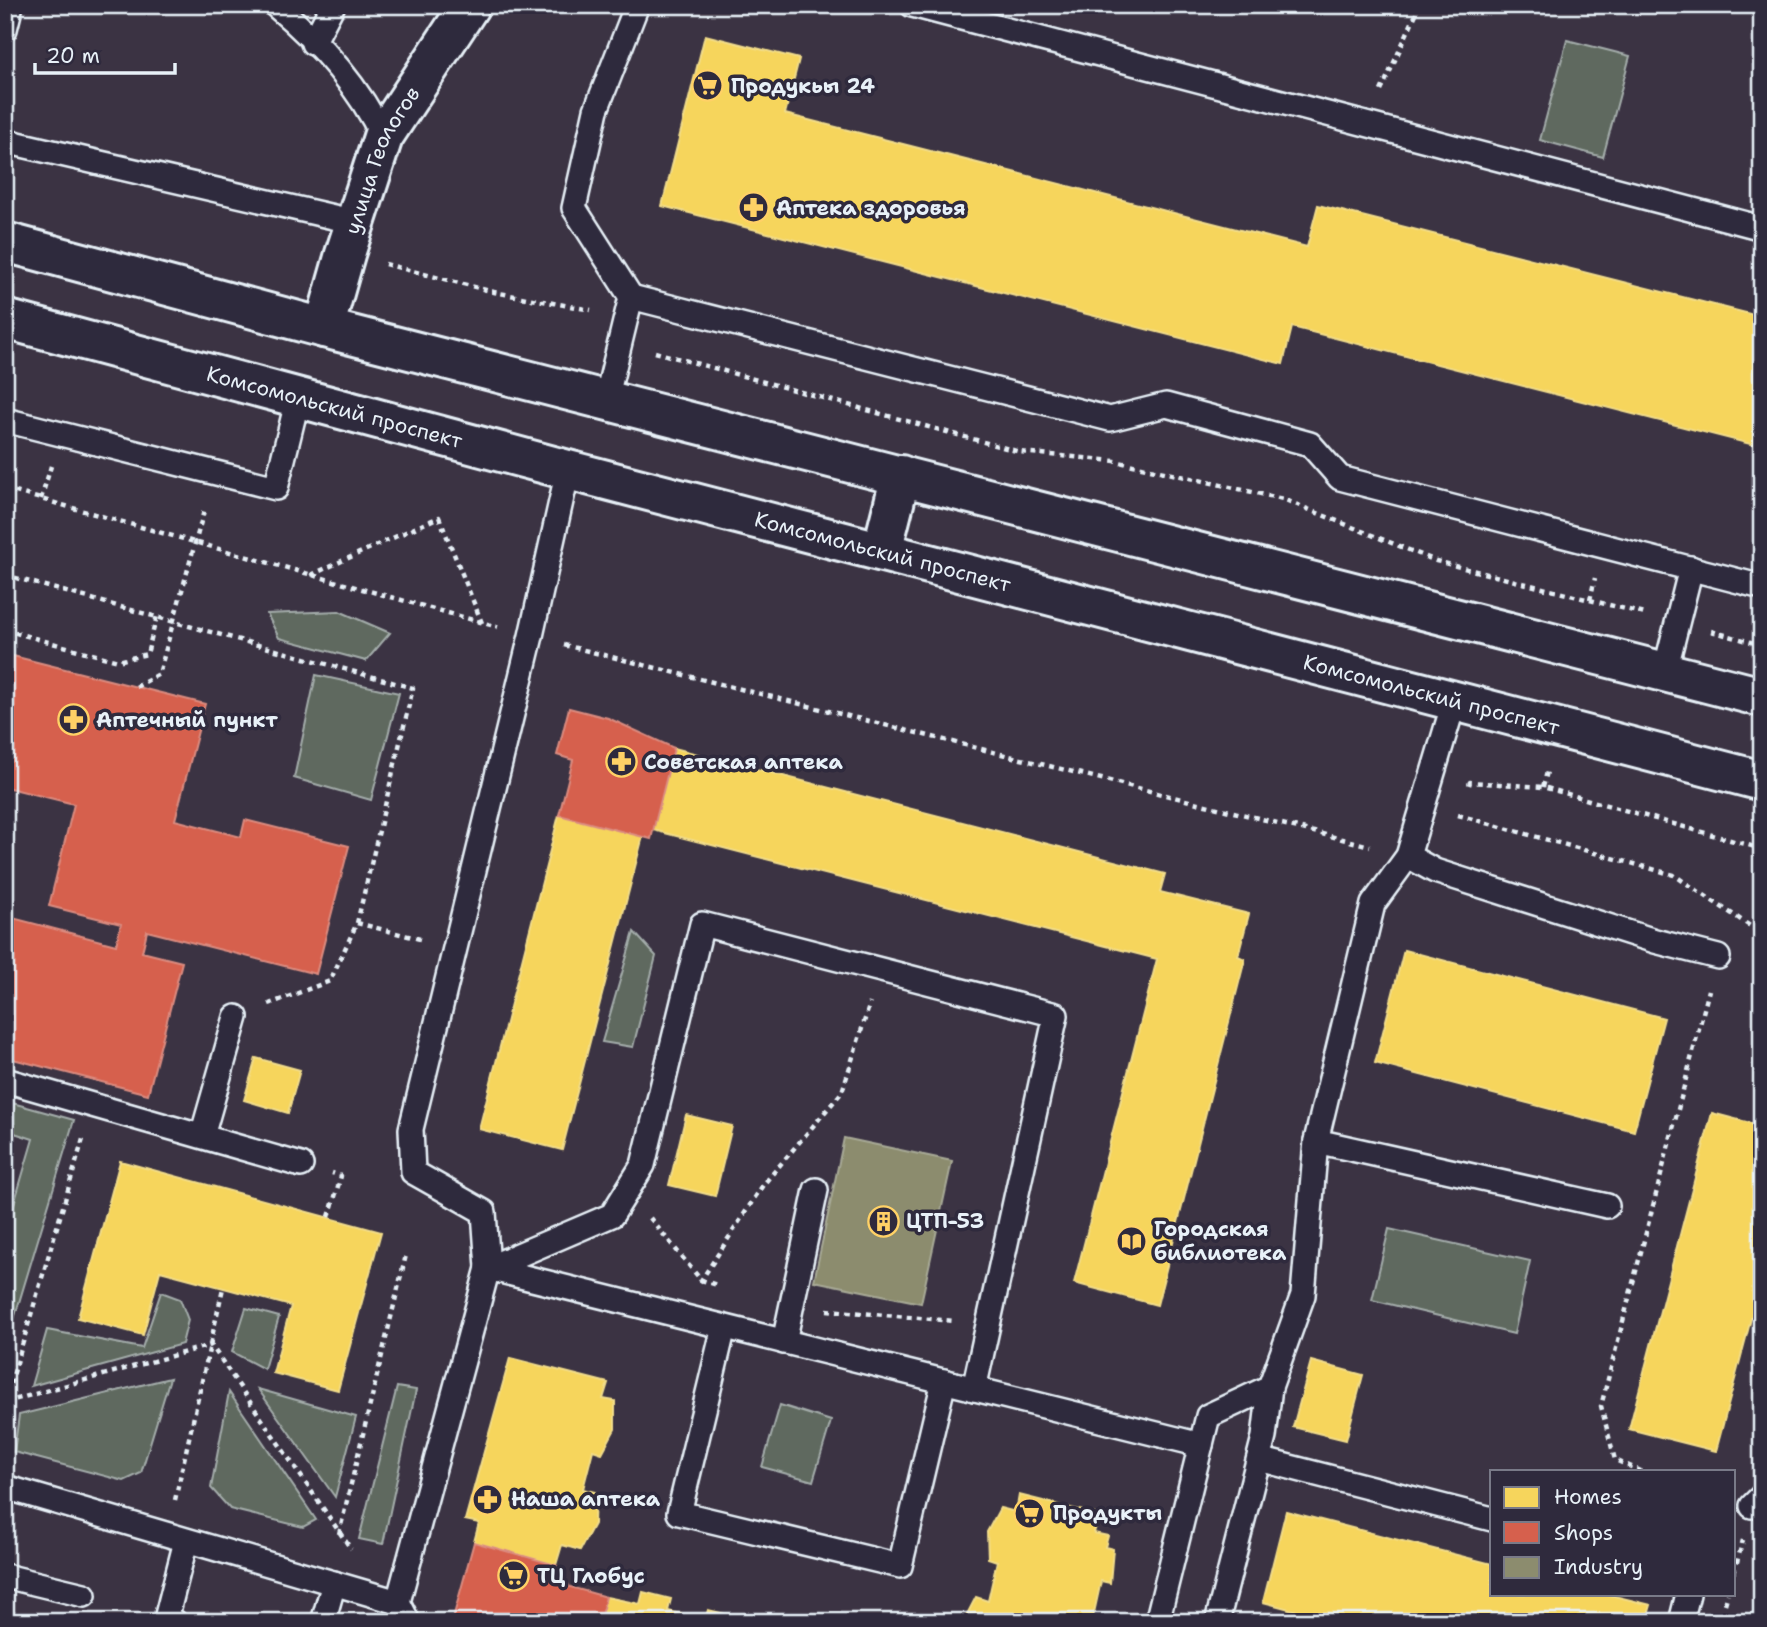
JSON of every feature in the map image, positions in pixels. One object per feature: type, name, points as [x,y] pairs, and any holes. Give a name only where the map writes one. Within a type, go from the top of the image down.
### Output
[{"type":"main road","name":"улица Геологов","points":[[324,328],[383,137],[468,6]]},
{"type":"main road","points":[[5,242],[324,328],[1762,697]]},
{"type":"main road","name":"Комсомольский проспект","points":[[5,319],[568,470],[1762,781]]},
{"type":"main road","points":[[882,551],[901,475]]},
{"type":"lane","points":[[5,29],[11,5]]},
{"type":"lane","points":[[275,5],[368,105],[383,137]]},
{"type":"lane","points":[[313,43],[333,5]]},
{"type":"lane","points":[[637,5],[596,110],[574,208],[631,297],[1110,419],[1166,405],[1310,444],[1340,478],[1762,587]]},
{"type":"lane","points":[[912,5],[1762,228]]},
{"type":"lane","points":[[5,141],[350,238]]},
{"type":"lane","points":[[606,400],[631,297]]},
{"type":"lane","points":[[5,420],[276,488],[298,397]]},
{"type":"lane","points":[[5,1488],[334,1583],[403,1612],[488,1268],[484,1212],[413,1172],[411,1129],[531,636],[568,470]]},
{"type":"lane","points":[[1665,671],[1691,568]]},
{"type":"lane","points":[[1217,1622],[1259,1459],[1270,1387],[1303,1296],[1316,1141],[1373,904],[1408,856],[1455,699]]},
{"type":"lane","points":[[1408,856],[1435,871],[1655,941],[1718,957]]},
{"type":"lane","points":[[488,1268],[612,1214],[633,1182],[643,1165],[702,924],[1056,1015],[974,1389]]},
{"type":"lane","points":[[202,1136],[236,1017]]},
{"type":"lane","points":[[5,1080],[301,1165]]},
{"type":"lane","points":[[1316,1141],[1607,1206]]},
{"type":"lane","points":[[784,1342],[816,1190]]},
{"type":"lane","points":[[488,1268],[1201,1445]]},
{"type":"lane","points":[[724,1327],[679,1513],[900,1566],[944,1381]]},
{"type":"lane","points":[[1157,1622],[1208,1416],[1270,1387]]},
{"type":"lane","points":[[1259,1459],[1490,1518]]},
{"type":"lane","points":[[175,1622],[166,1619],[177,1538]]},
{"type":"lane","points":[[5,1576],[84,1595]]},
{"type":"lane","points":[[323,1622],[334,1583]]},
{"type":"lane","points":[[1681,1622],[1688,1596]]},
{"type":"path","points":[[1366,124],[1420,5]]},
{"type":"path","points":[[350,238],[494,292],[589,308],[620,342],[1020,452],[1115,461],[1283,499],[1436,561],[1762,645]]},
{"type":"path","points":[[136,687],[159,674],[215,472]]},
{"type":"path","points":[[5,489],[531,636],[1408,856]]},
{"type":"path","points":[[311,575],[439,517],[482,623]]},
{"type":"path","points":[[5,575],[413,688],[357,923],[330,981],[236,1017]]},
{"type":"path","points":[[5,631],[118,660],[147,654],[157,616]]},
{"type":"path","points":[[1471,782],[1543,787],[1762,849]]},
{"type":"path","points":[[1458,815],[1674,874],[1762,934]]},
{"type":"path","points":[[357,923],[454,947]]},
{"type":"path","points":[[1639,1470],[1615,1460],[1601,1406],[1718,957]]},
{"type":"path","points":[[682,1317],[701,1280],[763,1185],[842,1092],[880,970]]},
{"type":"path","points":[[6,1403],[93,1105]]},
{"type":"path","points":[[339,1535],[406,1255]]},
{"type":"path","points":[[177,1538],[223,1288]]},
{"type":"path","points":[[6,1403],[211,1345]]},
{"type":"path","points":[[211,1345],[339,1535],[403,1612]]},
{"type":"shaded area","points":[[1567,40],[1630,56],[1603,157],[1540,140]]},
{"type":"shaded area","points":[[339,611],[390,633],[366,661],[279,638],[267,614]]},
{"type":"shaded area","points":[[316,675],[399,693],[371,800],[294,778]]},
{"type":"shaded area","points":[[634,932],[656,956],[633,1047],[602,1042]]},
{"type":"shaded area","points":[[5,1101],[74,1120],[5,1349],[5,1235],[33,1139],[5,1130]]},
{"type":"shaded area","points":[[1389,1229],[1530,1261],[1514,1334],[1372,1300]]},
{"type":"shaded area","points":[[161,1292],[180,1299],[188,1320],[182,1344],[31,1386],[47,1330],[142,1348]]},
{"type":"shaded area","points":[[246,1308],[279,1317],[264,1369],[232,1352]]},
{"type":"shaded area","points":[[170,1378],[141,1473],[124,1481],[14,1452],[19,1415]]},
{"type":"shaded area","points":[[397,1387],[416,1390],[383,1544],[359,1539]]},
{"type":"shaded area","points":[[258,1389],[356,1417],[335,1497]]},
{"type":"shaded area","points":[[229,1392],[316,1520],[303,1527],[230,1509],[211,1488]]},
{"type":"shaded area","points":[[780,1405],[831,1421],[813,1481],[762,1467]]},
{"type":"building: Homes","points":[[705,35],[799,59],[785,114],[1307,247],[1318,205],[1762,317],[1762,447],[1292,327],[1283,364],[662,206]]},
{"type":"building: Homes","points":[[674,748],[1165,874],[1160,892],[1249,914],[1238,956],[1245,959],[1157,1305],[1074,1283],[1157,959],[653,830]]},
{"type":"building: Homes","points":[[559,815],[643,836],[562,1150],[479,1129]]},
{"type":"building: Homes","points":[[1404,950],[1664,1018],[1634,1131],[1375,1063]]},
{"type":"building: Homes","points":[[256,1058],[300,1070],[288,1113],[244,1100]]},
{"type":"building: Homes","points":[[1712,1113],[1762,1126],[1762,1277],[1716,1451],[1629,1429]]},
{"type":"building: Homes","points":[[686,1115],[732,1126],[715,1196],[669,1185]]},
{"type":"building: Homes","points":[[120,1161],[381,1232],[338,1390],[273,1373],[291,1306],[160,1271],[143,1335],[78,1318]]},
{"type":"building: Homes","points":[[510,1358],[608,1383],[603,1399],[615,1401],[615,1429],[602,1453],[593,1450],[583,1489],[595,1492],[594,1524],[580,1550],[562,1545],[556,1565],[474,1542],[479,1523],[465,1520]]},
{"type":"building: Homes","points":[[1311,1361],[1363,1375],[1346,1440],[1293,1427]]},
{"type":"building: Homes","points":[[1019,1495],[1099,1515],[1094,1533],[1108,1536],[1105,1547],[1113,1549],[1110,1583],[1101,1581],[1092,1622],[963,1622],[976,1597],[988,1601],[997,1561],[988,1558],[987,1532],[1000,1508],[1016,1512]]},
{"type":"building: Homes","points":[[1286,1511],[1490,1563],[1490,1596],[1614,1596],[1651,1605],[1646,1622],[1338,1622],[1263,1602]]},
{"type":"building: Homes","points":[[643,1592],[671,1599],[668,1611],[705,1620],[708,1610],[733,1616],[731,1622],[599,1622],[606,1597],[640,1604]]},
{"type":"building: Shops","points":[[5,654],[205,704],[175,820],[241,837],[245,820],[349,846],[316,974],[147,931],[142,952],[182,962],[148,1094],[5,1057],[5,916],[116,945],[121,924],[49,906],[74,804],[5,787]]},
{"type":"building: Shops","points":[[569,708],[608,718],[674,748],[651,839],[559,815],[573,760],[557,755]]},
{"type":"building: Shops","name":"ТЦ Глобус","points":[[474,1542],[556,1565],[570,1587],[606,1597],[599,1622],[452,1622]]},
{"type":"building: Industry","name":"ЦТП-53","points":[[844,1138],[952,1161],[921,1303],[814,1281]]},
{"type":"place","name":"Продукьы 24","points":[[708,86]]},
{"type":"place","name":"Аптека здоровья","points":[[753,208]]},
{"type":"place","name":"Аптечный пункт","points":[[73,720]]},
{"type":"place","name":"Советская аптека","points":[[621,762]]},
{"type":"place","name":"ЦТП-53","points":[[883,1221]]},
{"type":"place","name":"Городская библиотека","points":[[1131,1241]]},
{"type":"place","name":"Наша аптека","points":[[488,1499]]},
{"type":"place","name":"Продукты","points":[[1030,1513]]},
{"type":"place","name":"ТЦ Глобус","points":[[514,1576]]}]
